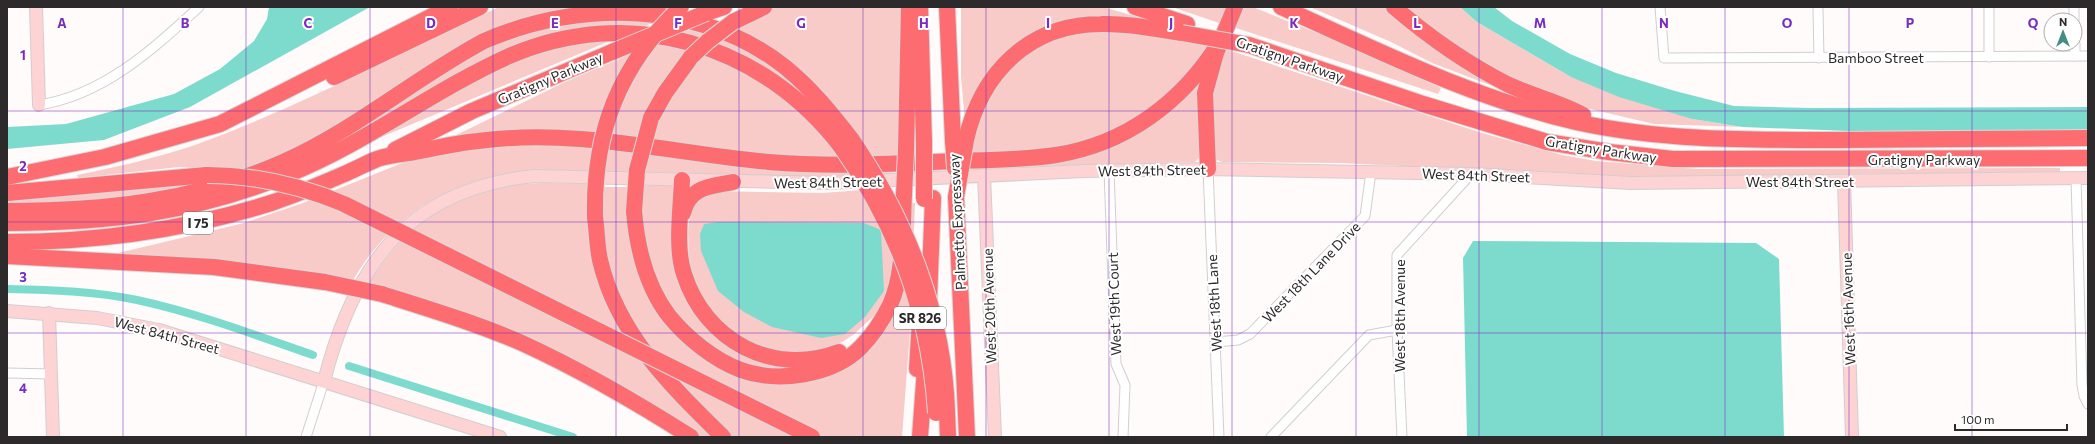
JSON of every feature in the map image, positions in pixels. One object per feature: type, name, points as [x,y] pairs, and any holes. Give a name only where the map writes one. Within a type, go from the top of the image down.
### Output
[{"type":"highway","points":[[220,124],[450,7]]},
{"type":"highway","points":[[7,177],[105,157],[220,124],[267,108],[480,7]]},
{"type":"highway","points":[[681,7],[646,44],[627,74],[610,111],[598,159],[595,217],[600,260],[611,293],[626,325],[652,364],[723,437]]},
{"type":"highway","name":"Gratigny Parkway","points":[[379,158],[472,111],[706,13],[724,7]]},
{"type":"highway","points":[[764,7],[733,22],[708,41],[691,57],[665,93],[651,118],[637,170],[634,211],[639,247],[645,268],[655,294],[670,316],[691,338],[713,355],[741,370],[764,376],[807,374],[826,368],[861,348],[882,320],[890,304],[896,286],[900,265],[906,151],[909,7]]},
{"type":"highway","name":"SR 826","points":[[912,437],[928,198],[928,142],[920,7]]},
{"type":"highway","points":[[928,142],[929,7]]},
{"type":"highway","name":"Palmetto Expressway","points":[[947,7],[960,140],[956,197],[967,437]]},
{"type":"highway","name":"Gratigny Parkway","points":[[1135,7],[1185,29],[1249,45],[1423,104],[1547,142],[1609,152],[1673,159],[2088,158]]},
{"type":"highway","points":[[1208,169],[1205,99],[1209,76],[1219,43],[1235,7]]},
{"type":"highway","name":"Gratigny Parkway","points":[[1281,7],[1449,82],[1513,105],[1576,122],[1606,127],[1686,138],[1754,140],[2088,138]]},
{"type":"highway","points":[[1394,7],[1426,34],[1467,62],[1508,84],[1581,114],[1606,127]]},
{"type":"highway","points":[[7,211],[67,211],[110,208],[177,197],[234,181],[286,161],[327,140],[466,52],[494,36],[546,17],[587,10],[619,8],[657,11],[700,22],[734,36],[774,59],[795,76],[826,108],[847,144],[858,171],[883,216],[909,276],[927,342],[948,437]]},
{"type":"highway","points":[[960,140],[976,106],[992,78],[1017,52],[1045,36],[1070,28],[1101,24],[1185,29]]},
{"type":"highway","points":[[7,223],[74,223],[135,217],[180,208],[245,191],[290,174],[341,150],[506,58],[539,45],[592,35],[625,33],[668,37],[712,49],[742,62],[770,78],[796,98],[821,123],[847,144]]},
{"type":"highway","points":[[379,158],[472,141],[509,137],[541,136],[583,138],[718,156],[814,164],[959,161],[1053,156],[1094,146],[1139,125],[1166,105],[1188,85],[1205,65],[1219,43]]},
{"type":"highway","name":"I 75","points":[[7,242],[97,239],[137,234],[203,222],[286,198],[321,185],[379,158]]},
{"type":"highway","points":[[7,193],[208,175],[263,179],[306,189],[344,204],[812,437]]},
{"type":"highway","points":[[682,180],[680,249],[683,273],[693,296],[704,314],[722,333],[744,349],[767,356],[789,360],[825,357],[855,344],[882,320]]},
{"type":"highway","points":[[681,221],[685,204],[698,190],[733,182]]},
{"type":"highway","points":[[920,437],[930,283],[928,198]]},
{"type":"highway","points":[[7,256],[214,267],[325,282],[382,294],[453,316],[521,343],[593,378],[637,402],[691,437]]},
{"type":"highway","points":[[937,437],[942,413]]},
{"type":"street","points":[[36,7],[39,105],[74,97],[105,82],[149,52],[199,7]]},
{"type":"street","name":"Bamboo Street","points":[[1660,7],[1664,58],[2088,56]]},
{"type":"street","points":[[1989,7],[1989,57]]},
{"type":"street","points":[[1818,8],[1819,58]]},
{"type":"street","name":"West 84th Street","points":[[324,381],[344,316],[367,271],[399,234],[430,208],[444,200],[489,183],[534,176],[733,182],[830,183],[1109,170],[1208,169],[1471,174],[1631,183],[2088,178]]},
{"type":"street","name":"West 18th Lane","points":[[1208,169],[1219,437]]},
{"type":"street","name":"West 19th Court","points":[[1109,170],[1116,364],[1125,385],[1123,437]]},
{"type":"street","name":"West 18th Lane Drive","points":[[1216,342],[1238,340],[1250,334],[1365,216],[1371,172]]},
{"type":"street","name":"West 18th Avenue","points":[[1402,437],[1397,330],[1397,255],[1471,174]]},
{"type":"street","name":"West 20th Avenue","points":[[984,175],[995,437]]},
{"type":"street","points":[[2076,178],[2084,290],[2084,396],[2088,404]]},
{"type":"street","name":"West 16th Avenue","points":[[1844,181],[1852,437]]},
{"type":"street","name":"West 84th Street","points":[[7,311],[49,313],[108,319],[152,328],[500,437]]},
{"type":"street","points":[[49,313],[53,437]]},
{"type":"street","points":[[1271,437],[1369,334],[1397,330]]},
{"type":"street","points":[[7,373],[52,374]]},
{"type":"street","points":[[306,437],[324,381]]},
{"type":"shaded area","points":[[499,7],[577,7],[522,20],[364,114],[252,171],[179,167],[78,178],[77,175],[166,154],[234,130],[310,97]]},
{"type":"shaded area","points":[[772,7],[905,7],[900,160],[872,161],[842,118],[733,29]]},
{"type":"shaded area","points":[[961,7],[1103,7],[1166,25],[1037,36],[965,121],[961,77]]},
{"type":"shaded area","points":[[1172,7],[1229,7],[1222,24]]},
{"type":"shaded area","points":[[1241,7],[1253,7],[1332,39],[1441,88],[1438,94],[1233,27]]},
{"type":"shaded area","points":[[1310,7],[1392,7],[1524,98],[1432,63],[1391,42]]},
{"type":"shaded area","points":[[1402,7],[1460,7],[1477,22],[1571,77],[1692,119],[1743,127],[1654,124],[1582,107],[1536,90],[1475,61]]},
{"type":"shaded area","points":[[561,19],[660,20],[643,27],[566,32],[328,151],[347,135],[478,50]]},
{"type":"shaded area","points":[[697,27],[769,62],[819,108],[726,48],[681,33]]},
{"type":"shaded area","points":[[1102,29],[1212,45],[1157,108],[1082,146],[971,157],[973,140],[985,101],[1019,57],[1056,37]]},
{"type":"shaded area","points":[[617,38],[360,146],[469,83],[543,48]]},
{"type":"shaded area","points":[[664,40],[693,47],[639,139],[608,134],[612,117],[651,46]]},
{"type":"shaded area","points":[[1222,48],[1482,133],[1562,155],[1596,161],[1697,169],[2060,168],[2060,172],[1834,174],[1676,179],[1339,163],[1222,162],[1215,159],[1209,88]]},
{"type":"shaded area","points":[[705,51],[752,76],[799,111],[844,161],[824,161],[650,140],[663,106]]},
{"type":"shaded area","points":[[633,53],[598,134],[442,142],[565,82]]},
{"type":"shaded area","points":[[1204,79],[1200,157],[1195,162],[970,168],[1066,159]]},
{"type":"shaded area","points":[[501,140],[890,170],[889,174],[826,178],[545,171],[485,179],[458,188],[433,200],[410,215],[389,233],[369,256],[352,282],[114,254],[244,223],[303,203],[412,159]]},
{"type":"shaded area","points":[[217,180],[146,197],[7,207],[7,201]]},
{"type":"shaded area","points":[[546,183],[591,184],[609,299],[718,437],[700,437],[666,414],[367,285],[384,261],[402,240],[421,223],[442,208],[464,197],[489,189]]},
{"type":"shaded area","points":[[640,185],[672,186],[675,190],[675,243],[708,323],[803,366],[782,370],[762,369],[742,363],[723,353],[704,340],[688,324],[661,290],[648,262],[642,229]]},
{"type":"shaded area","points":[[600,187],[629,187],[644,275],[712,359],[809,377],[885,325],[909,203],[915,203],[910,331],[902,437],[731,437],[690,395],[653,352],[637,329],[623,304],[612,277],[604,248],[601,225]]},
{"type":"shaded area","points":[[862,190],[897,261],[892,284],[875,315],[853,335],[842,342],[822,350],[793,354],[756,346],[721,323],[701,295],[691,270],[688,232],[691,204],[714,191],[822,193]]},
{"type":"water","points":[[269,7],[370,7],[190,107],[104,140],[7,149],[7,127],[66,124],[174,94],[220,69],[254,41],[267,19]]},
{"type":"water","points":[[1460,7],[1494,7],[1512,21],[1570,54],[1616,73],[1675,91],[1734,106],[1811,108],[2088,107],[2088,130],[1848,131],[1743,127],[1692,119],[1619,97],[1571,77],[1477,22]]},
{"type":"water","points":[[718,222],[864,223],[881,230],[884,291],[865,317],[845,334],[821,338],[772,327],[744,312],[718,291],[701,251],[700,234],[704,224]]},
{"type":"water","points":[[1473,241],[1756,243],[1779,259],[1784,437],[1467,437],[1463,258]]},
{"type":"waterway","points":[[7,289],[89,293],[137,300],[182,311],[313,355]]},
{"type":"waterway","points":[[349,366],[573,437]]}]
